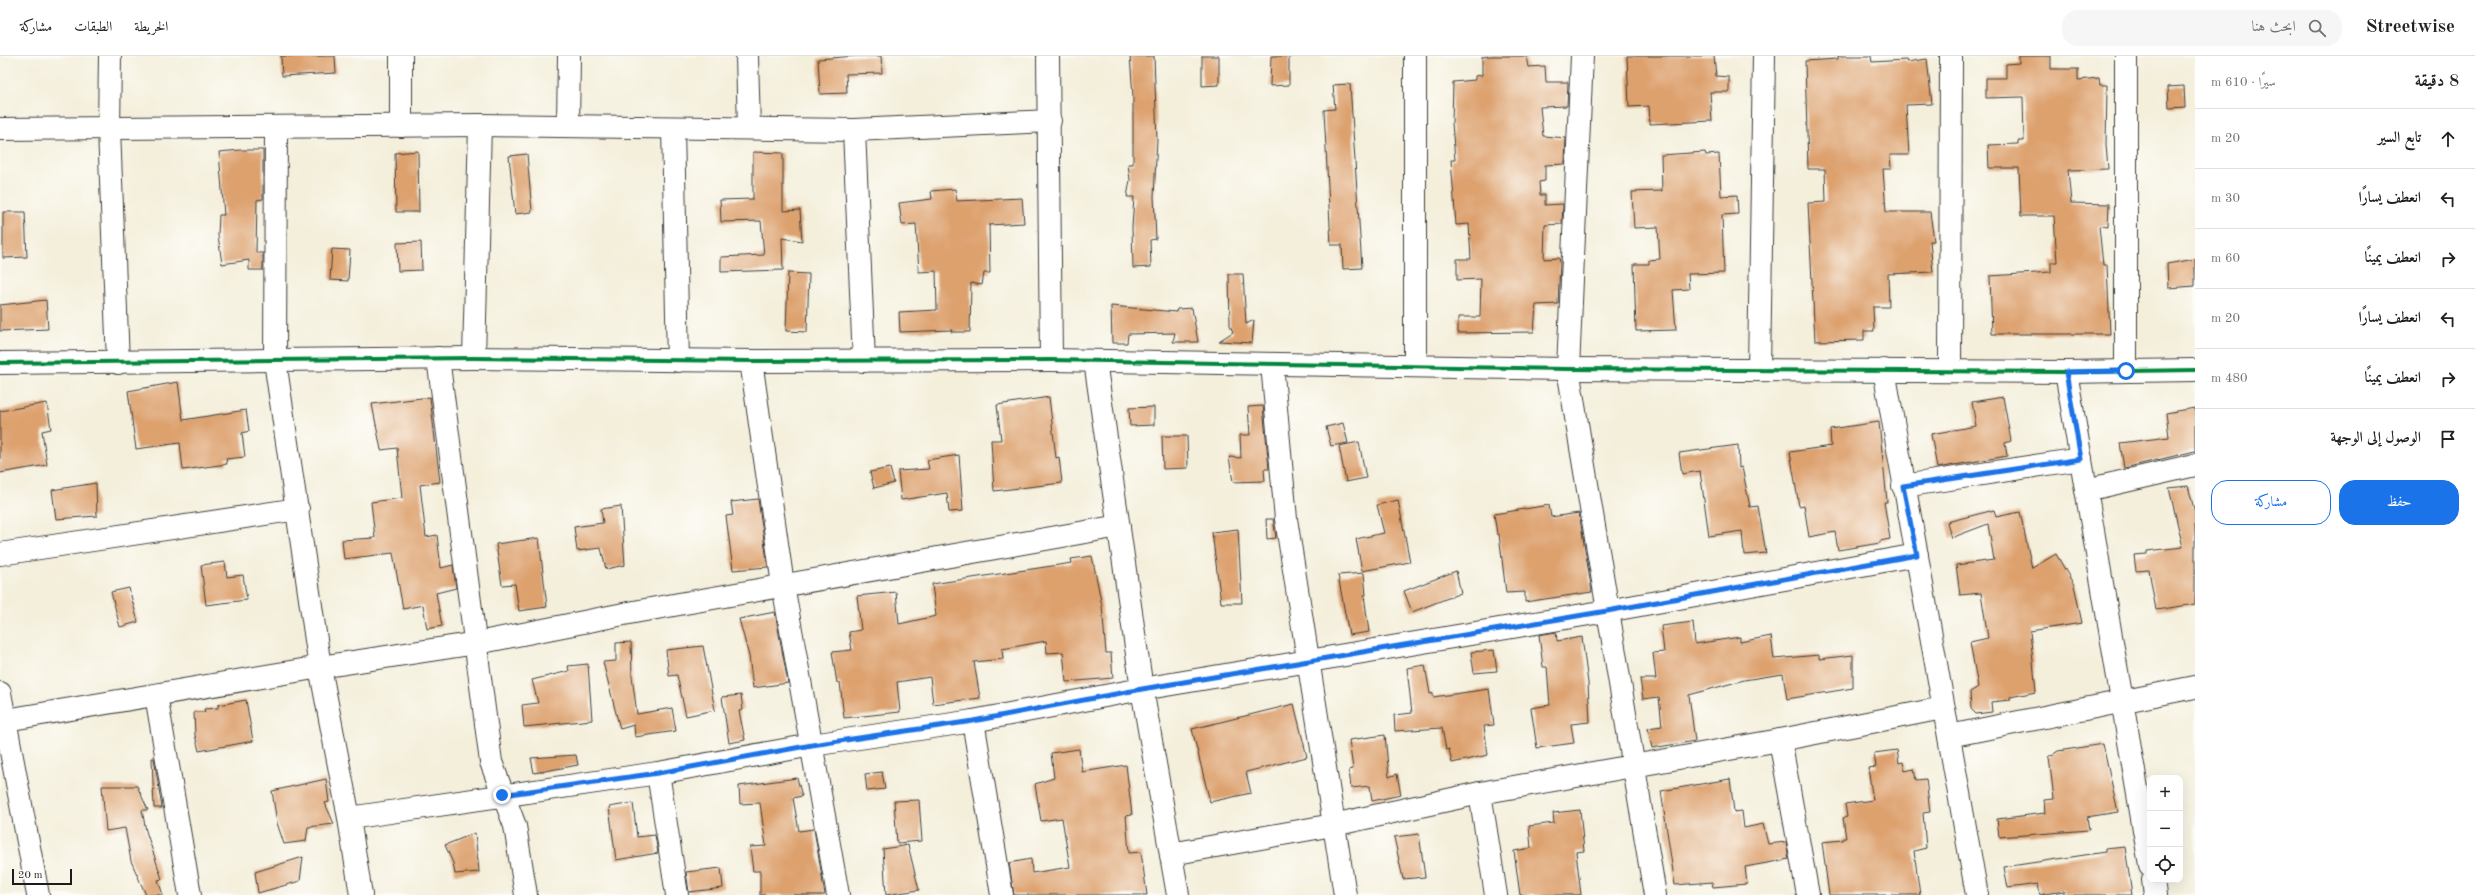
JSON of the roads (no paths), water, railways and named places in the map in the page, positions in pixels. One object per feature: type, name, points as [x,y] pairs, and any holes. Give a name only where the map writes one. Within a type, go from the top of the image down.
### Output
[{"type":"street","points":[[110,56],[109,129],[118,363]]},
{"type":"street","points":[[401,56],[401,126]]},
{"type":"street","points":[[568,126],[569,56]]},
{"type":"street","points":[[747,56],[748,128]]},
{"type":"street","points":[[1048,56],[1050,120],[1051,360]]},
{"type":"street","points":[[1415,56],[1415,365]]},
{"type":"street","points":[[1582,56],[1568,369],[1655,895]]},
{"type":"street","points":[[1759,370],[1764,56]]},
{"type":"street","points":[[1950,370],[1951,56]]},
{"type":"street","points":[[2126,56],[2126,371]]},
{"type":"street","points":[[0,129],[480,125],[854,130],[1050,120]]},
{"type":"street","points":[[474,358],[480,125]]},
{"type":"street","points":[[276,127],[275,361],[298,509],[320,667],[349,818],[360,895]]},
{"type":"street","points":[[673,128],[678,361]]},
{"type":"street","points":[[854,130],[864,361]]},
{"type":"street","points":[[438,358],[477,643],[491,762],[502,795],[515,826],[526,895]]},
{"type":"street","points":[[0,363],[118,363],[474,358],[678,361],[1051,360],[1415,365],[1568,369],[1950,370],[2066,372],[2195,370]]},
{"type":"street","points":[[751,361],[783,586],[838,895]]},
{"type":"street","points":[[1095,361],[1142,689],[1178,895]]},
{"type":"street","points":[[1272,364],[1286,519],[1345,895]]},
{"type":"street","points":[[1884,370],[1903,486],[1917,555],[1977,895]]},
{"type":"street","points":[[2066,372],[2147,848]]},
{"type":"street","points":[[1903,486],[2081,459]]},
{"type":"street","points":[[2086,490],[2195,465]]},
{"type":"street","points":[[0,554],[298,509]]},
{"type":"street","points":[[3,720],[320,667],[477,643],[783,586],[1119,526]]},
{"type":"street","points":[[349,818],[658,773],[812,745],[973,721],[1142,689],[1307,660],[1607,611],[1917,555]]},
{"type":"street","points":[[1949,736],[2195,687]]},
{"type":"street","points":[[0,693],[3,720],[38,895]]},
{"type":"street","points":[[156,695],[190,895]]},
{"type":"street","points":[[1171,854],[1333,825],[1480,793],[1780,740],[1943,708]]},
{"type":"street","points":[[973,721],[1002,895]]},
{"type":"street","points":[[1780,740],[1808,895]]},
{"type":"street","points":[[658,773],[677,895]]},
{"type":"street","points":[[1480,793],[1496,895]]},
{"type":"street","points":[[2153,883],[2155,895]]}]
